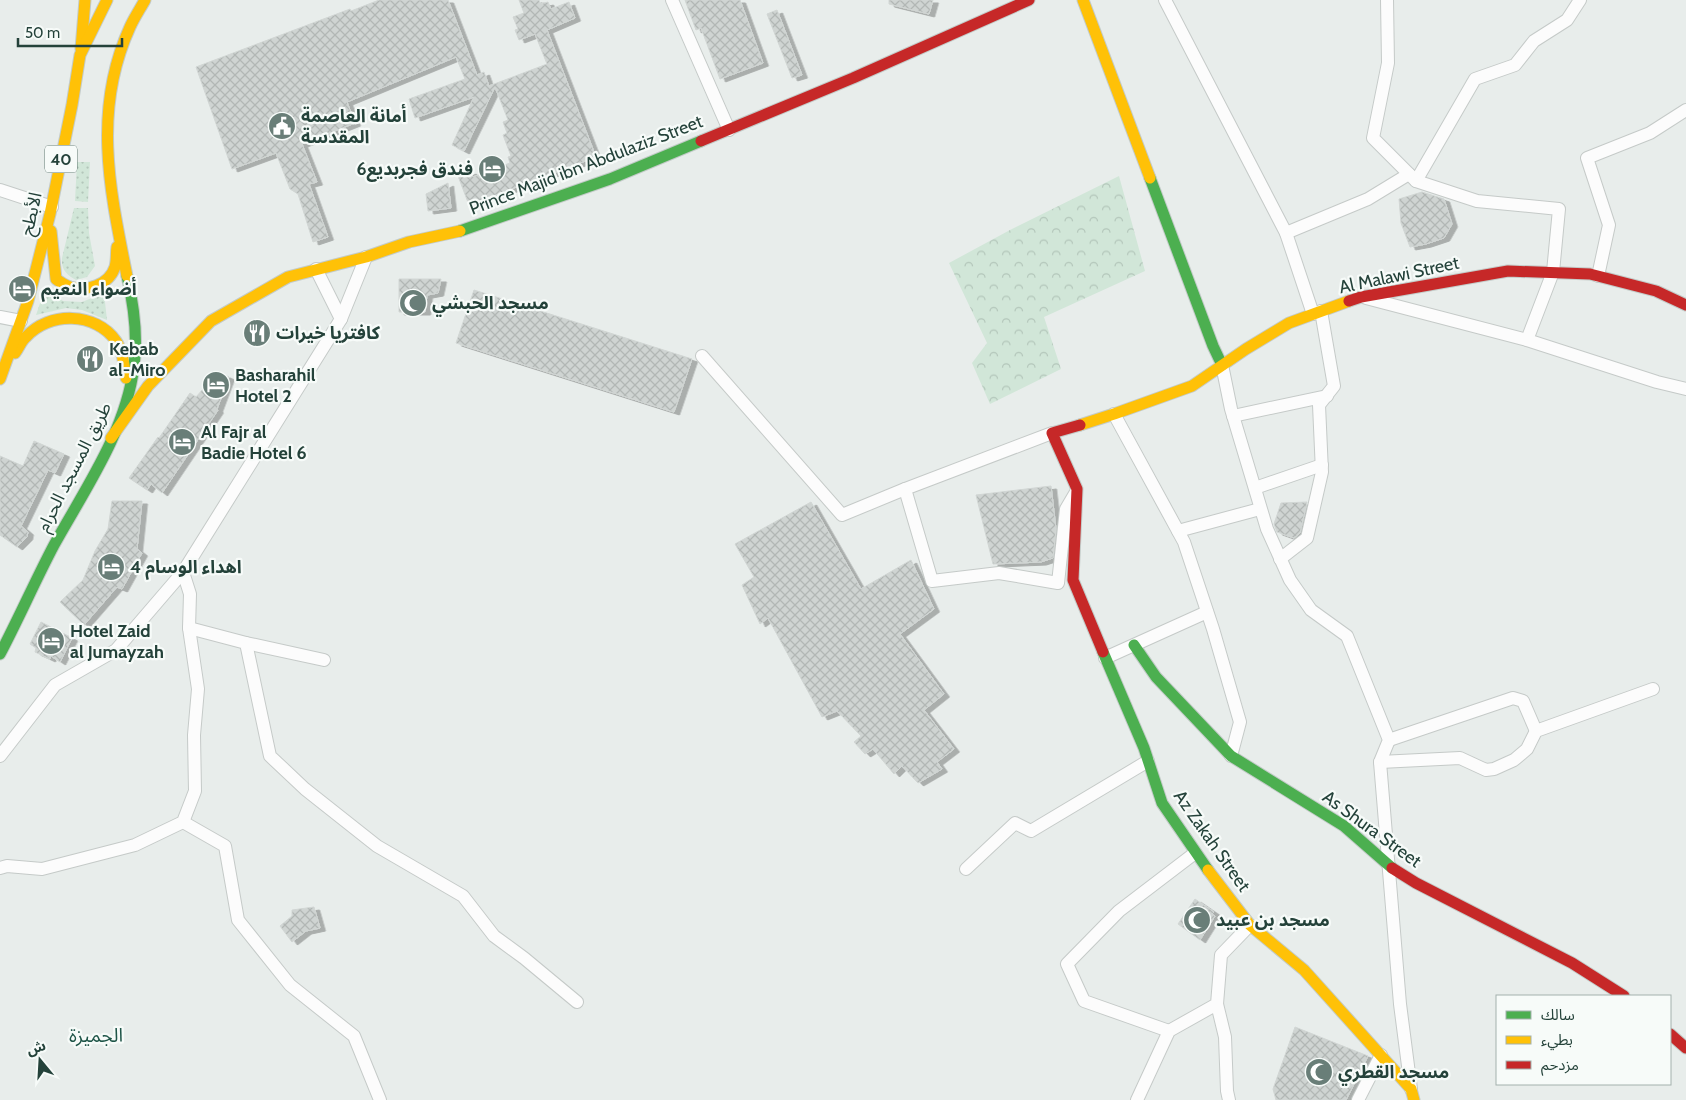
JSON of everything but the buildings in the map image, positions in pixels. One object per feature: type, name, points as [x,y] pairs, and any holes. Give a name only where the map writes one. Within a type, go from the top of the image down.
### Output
[{"type":"main road","points":[[80,55],[85,0]]},
{"type":"main road","name":"الأبطح","points":[[21,321],[28,301],[51,210],[80,55],[107,0]]},
{"type":"main road","points":[[51,210],[56,279],[69,287],[83,289],[99,284],[110,277],[116,266],[117,231],[111,196],[107,152],[108,103],[118,59],[134,17],[145,0]]},
{"type":"main road","name":"Prince Majid ibn Abdulaziz Street","points":[[111,438],[148,386],[211,321],[288,277],[366,257],[409,242],[463,230],[610,179],[861,74],[1029,0]]},
{"type":"main road","points":[[1083,0],[1213,346],[1222,365]]},
{"type":"main road","name":"طريق المسجد الحرام","points":[[0,654],[50,553],[111,438],[128,398],[134,367],[136,322],[117,231]]},
{"type":"main road","name":"Al Malawi Street","points":[[1052,433],[1114,414],[1192,386],[1289,323],[1361,297],[1508,271],[1553,272],[1590,274],[1656,290],[1686,306]]},
{"type":"main road","points":[[6,366],[26,336],[47,323],[68,318],[86,319],[105,328],[116,340],[124,359],[128,398]]},
{"type":"main road","name":"40","points":[[0,379],[21,321]]},
{"type":"main road","name":"Az Zakah Street","points":[[1052,433],[1077,489],[1073,580],[1148,761],[1162,803],[1195,853],[1250,925],[1304,970],[1381,1055],[1412,1094]]},
{"type":"main road","name":"As Shura Street","points":[[1134,645],[1156,678],[1231,756],[1344,826],[1390,866],[1416,883],[1572,963],[1622,995]]},
{"type":"main road","points":[[1671,1035],[1686,1048]]},
{"type":"street","points":[[672,0],[729,130]]},
{"type":"street","points":[[1165,0],[1286,233],[1317,312],[1334,386],[1319,405],[1322,472],[1307,538],[1280,559]]},
{"type":"street","points":[[1387,0],[1388,63],[1373,138],[1412,177],[1477,201],[1559,209],[1553,272],[1527,340]]},
{"type":"street","points":[[1286,233],[1368,199],[1412,177],[1475,79],[1515,65],[1534,41],[1567,20],[1580,0]]},
{"type":"street","points":[[1598,276],[1610,225],[1587,158],[1650,133],[1686,110]]},
{"type":"street","points":[[0,190],[51,210]]},
{"type":"street","points":[[0,756],[55,685],[116,650],[183,572],[342,319],[366,257]]},
{"type":"street","points":[[316,269],[342,319]]},
{"type":"street","points":[[1361,297],[1527,340],[1657,382],[1686,389]]},
{"type":"street","points":[[0,317],[21,321]]},
{"type":"street","points":[[702,356],[842,515],[1052,433]]},
{"type":"street","points":[[1222,365],[1260,509],[1280,559],[1290,580],[1311,610],[1348,636],[1389,740],[1380,762],[1390,866],[1399,995],[1412,1094]]},
{"type":"street","points":[[1234,416],[1326,396]]},
{"type":"street","points":[[1114,414],[1184,542],[1240,722],[1231,756]]},
{"type":"street","points":[[1255,488],[1322,465]]},
{"type":"street","points":[[905,489],[932,581],[999,573],[1058,583],[1066,509],[1077,489]]},
{"type":"street","points":[[1178,531],[1260,509]]},
{"type":"street","points":[[0,868],[7,866],[42,869],[135,845],[183,822],[195,791],[194,736],[198,689],[189,628],[190,594],[183,572]]},
{"type":"street","points":[[1105,658],[1207,612]]},
{"type":"street","points":[[189,628],[324,660]]},
{"type":"street","points":[[246,643],[270,756],[305,789],[377,846],[463,896],[494,936],[577,1002]]},
{"type":"street","points":[[1380,762],[1460,758],[1486,770],[1494,769],[1514,760],[1527,749],[1536,731],[1653,689]]},
{"type":"street","points":[[1389,740],[1513,698],[1523,700],[1536,731]]},
{"type":"street","points":[[966,869],[1015,823],[1031,831],[1148,761]]},
{"type":"street","points":[[183,822],[225,846],[238,920],[290,985],[354,1036],[380,1100]]},
{"type":"street","points":[[1169,1031],[1084,1001],[1067,964],[1119,911],[1195,853]]},
{"type":"street","points":[[1228,1100],[1226,1090],[1225,1037],[1216,1004],[1221,955],[1250,925]]},
{"type":"street","points":[[1137,1100],[1169,1031],[1216,1004]]},
{"type":"street","points":[[1358,1100],[1381,1055]]},
{"type":"green space","points":[[77,162],[90,162],[88,202],[75,201]]},
{"type":"green space","points":[[1119,176],[1145,271],[1044,317],[1061,369],[990,404],[972,363],[987,343],[949,263],[1010,230]]},
{"type":"green space","points":[[74,208],[88,208],[89,233],[95,266],[87,277],[76,280],[65,272],[62,266],[62,258]]},
{"type":"green space","points":[[45,289],[63,301],[82,302],[104,293],[107,320],[82,310],[66,308],[36,315]]},
{"type":"traffic: fast","points":[[460,231],[610,179],[701,141]]},
{"type":"traffic: fast","points":[[1150,178],[1213,346],[1222,365]]},
{"type":"traffic: fast","points":[[0,654],[54,545],[103,459],[122,414],[130,390],[136,344],[127,276]]},
{"type":"traffic: fast","points":[[1134,645],[1156,677],[1231,756],[1344,826],[1392,868]]},
{"type":"traffic: fast","points":[[1103,652],[1144,748],[1162,803],[1208,870]]},
{"type":"traffic: slow","points":[[81,49],[85,0]]},
{"type":"traffic: slow","points":[[0,379],[28,301],[50,214],[80,55],[107,0]]},
{"type":"traffic: slow","points":[[127,276],[110,182],[108,120],[111,89],[118,58],[130,27],[145,0]]},
{"type":"traffic: slow","points":[[1083,0],[1150,178]]},
{"type":"traffic: slow","points":[[51,231],[56,279],[70,287],[83,289],[103,283],[115,267],[117,247]]},
{"type":"traffic: slow","points":[[111,438],[148,386],[211,321],[288,277],[366,257],[409,242],[460,231]]},
{"type":"traffic: slow","points":[[1080,425],[1192,386],[1246,349],[1289,323],[1349,301]]},
{"type":"traffic: slow","points":[[15,353],[24,339],[47,323],[59,319],[85,320],[97,324],[116,341],[122,354],[126,378]]},
{"type":"traffic: slow","points":[[1208,870],[1250,925],[1304,970],[1411,1089],[1414,1100]]},
{"type":"traffic: jam","points":[[701,141],[853,78],[1029,0]]},
{"type":"traffic: jam","points":[[1349,301],[1361,297],[1508,271],[1590,274],[1656,291],[1686,305]]},
{"type":"traffic: jam","points":[[1080,425],[1052,433],[1077,489],[1073,580],[1103,652]]},
{"type":"traffic: jam","points":[[1392,868],[1416,883],[1572,963],[1622,995]]},
{"type":"traffic: jam","points":[[1671,1035],[1686,1048]]},
{"type":"place","name":"أمانة العاصمة المقدسة","points":[[282,126]]},
{"type":"place","name":"فندق فجربديع6","points":[[492,169]]},
{"type":"place","name":"أضواء النعيم","points":[[22,289]]},
{"type":"place","name":"مسجد الحبشي","points":[[413,303]]},
{"type":"place","name":"كافتريا خيرات","points":[[257,333]]},
{"type":"place","name":"Kebab al-Miro","points":[[90,359]]},
{"type":"place","name":"Basharahil Hotel 2","points":[[216,385]]},
{"type":"place","name":"Al Fajr al Badie Hotel 6","points":[[182,442]]},
{"type":"place","name":"اهداء الوسام 4","points":[[111,567]]},
{"type":"place","name":"Hotel Zaid al Jumayzah","points":[[51,641]]},
{"type":"place","name":"مسجد بن عبيد","points":[[1197,920]]},
{"type":"place","name":"مسجد القطري","points":[[1319,1072]]},
{"type":"district","name":"الجميزة","points":[[96,1035]]}]
